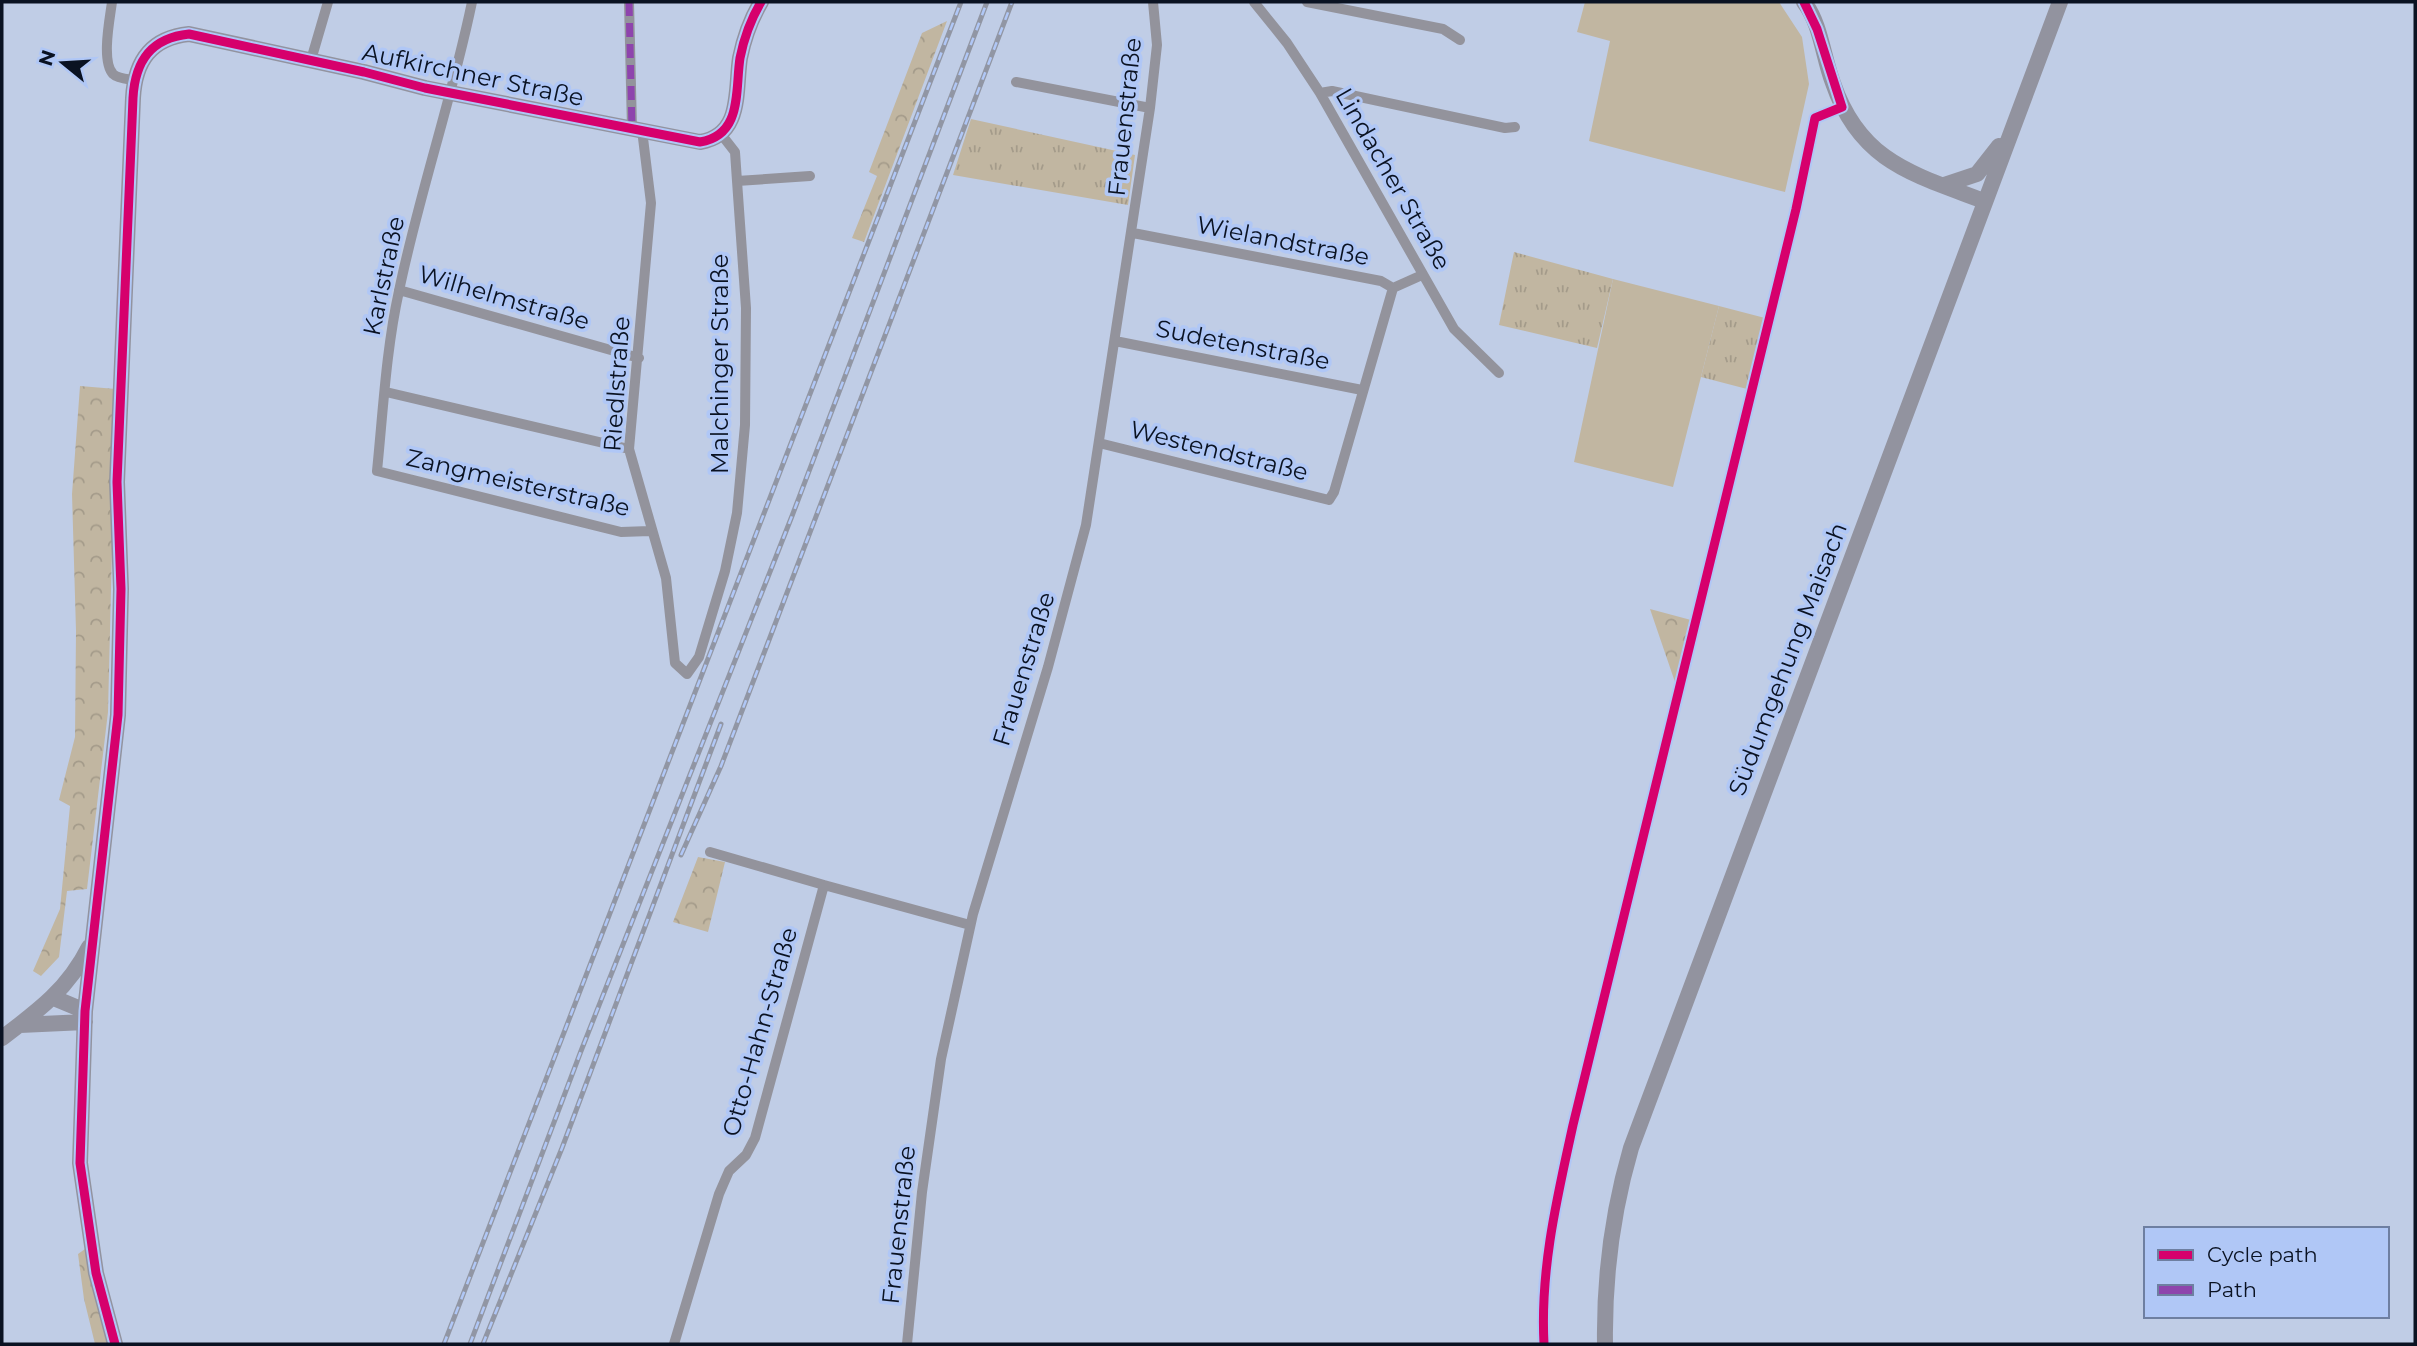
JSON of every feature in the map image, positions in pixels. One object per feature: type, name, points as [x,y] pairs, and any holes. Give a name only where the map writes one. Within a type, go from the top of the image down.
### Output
[{"type":"street","points":[[112,2],[108,30],[110,66],[113,74],[119,78],[134,80]]},
{"type":"street","points":[[311,60],[328,2]]},
{"type":"street","name":"Karlstraße","points":[[377,471],[390,333],[472,2]]},
{"type":"street","name":"Riedlstraße","points":[[629,2],[637,129],[652,203],[629,449],[650,531],[666,578],[674,663],[687,674]]},
{"type":"street","points":[[721,134],[734,114],[746,35],[761,2]]},
{"type":"street","name":"Frauenstraße","points":[[906,1344],[922,1192],[940,1069],[970,925],[1071,587],[1088,513],[1133,233],[1150,108],[1157,45],[1153,2]]},
{"type":"street","name":"Lindacher Straße","points":[[1254,2],[1287,43],[1320,93],[1454,329],[1499,373]]},
{"type":"street","points":[[1307,2],[1443,29],[1460,40]]},
{"type":"street","points":[[1804,2],[1817,29],[1842,107],[1874,151],[1905,170],[1984,201]]},
{"type":"street","name":"Südumgehung Maisach","points":[[1605,1344],[1609,1250],[1617,1197],[1631,1148],[2060,2]]},
{"type":"street","name":"Aufkirchner Straße","points":[[115,1344],[96,1273],[80,1163],[85,1016],[118,715],[121,589],[117,482],[134,80],[147,53],[158,42],[180,35],[213,38],[451,93],[701,142],[721,134]]},
{"type":"street","points":[[1016,82],[1150,108]]},
{"type":"street","points":[[1320,93],[1332,92],[1492,125],[1515,127]]},
{"type":"street","points":[[1944,185],[1977,174],[2012,127]]},
{"type":"street","name":"Malchinger Straße","points":[[687,674],[699,657],[725,571],[737,513],[745,425],[746,315],[735,152],[721,134]]},
{"type":"street","points":[[737,181],[810,176]]},
{"type":"street","name":"Wielandstraße","points":[[1133,233],[1381,281],[1393,288],[1422,275]]},
{"type":"street","points":[[1362,390],[1393,288]]},
{"type":"street","name":"Wilhelmstraße","points":[[399,290],[639,358]]},
{"type":"street","name":"Sudetenstraße","points":[[1115,341],[1362,390]]},
{"type":"street","name":"Westendstraße","points":[[1099,443],[1329,500],[1334,492],[1362,390]]},
{"type":"street","points":[[386,393],[629,449]]},
{"type":"street","name":"Zangmeisterstraße","points":[[377,471],[621,532],[650,531]]},
{"type":"street","points":[[710,852],[970,925]]},
{"type":"street","name":"Otto-Hahn-Straße","points":[[674,1344],[719,1194],[729,1171],[746,1155],[755,1138],[824,885]]},
{"type":"street","points":[[2,1038],[54,998],[71,978],[93,939]]},
{"type":"street","points":[[54,998],[85,1016]]},
{"type":"street","points":[[20,1025],[85,1016]]},
{"type":"green space","points":[[1585,2],[1779,2],[1802,37],[1809,84],[1785,192],[1589,141],[1610,41],[1577,32]]},
{"type":"green space","points":[[947,21],[864,242],[852,238],[877,176],[869,172],[922,33]]},
{"type":"green space","points":[[971,119],[1135,155],[1128,205],[953,175]]},
{"type":"green space","points":[[1514,252],[1613,279],[1597,348],[1499,325]]},
{"type":"green space","points":[[1613,279],[1719,306],[1673,487],[1574,462]]},
{"type":"green space","points":[[1719,306],[1765,318],[1747,389],[1701,377]]},
{"type":"green space","points":[[80,386],[116,389],[108,712],[87,889],[67,891],[59,957],[41,976],[33,971],[60,909],[70,806],[59,800],[75,737],[76,631],[72,494]]},
{"type":"green space","points":[[1650,609],[1691,620],[1676,685]]},
{"type":"green space","points":[[698,857],[725,862],[708,932],[673,922]]},
{"type":"green space","points":[[85,1249],[110,1344],[95,1344],[84,1299],[78,1254]]},
{"type":"railway","points":[[444,1344],[961,2]]},
{"type":"railway","points":[[470,1344],[581,1051],[792,516],[987,2]]},
{"type":"railway","points":[[681,855],[721,766],[1012,2]]},
{"type":"railway","points":[[483,1344],[562,1148],[721,724]]},
{"type":"marked path","points":[[629,2],[632,129]]},
{"type":"cycle path","points":[[115,1344],[96,1273],[80,1163],[85,1011],[118,715],[121,589],[117,482],[133,98],[137,73],[155,46],[164,40],[189,34],[425,88],[700,142],[714,138],[730,121],[736,97],[740,58],[751,22],[761,2]]},
{"type":"cycle path","points":[[1544,1344],[1547,1261],[1573,1125],[1796,209],[1815,118],[1842,107],[1817,29],[1804,2]]}]
